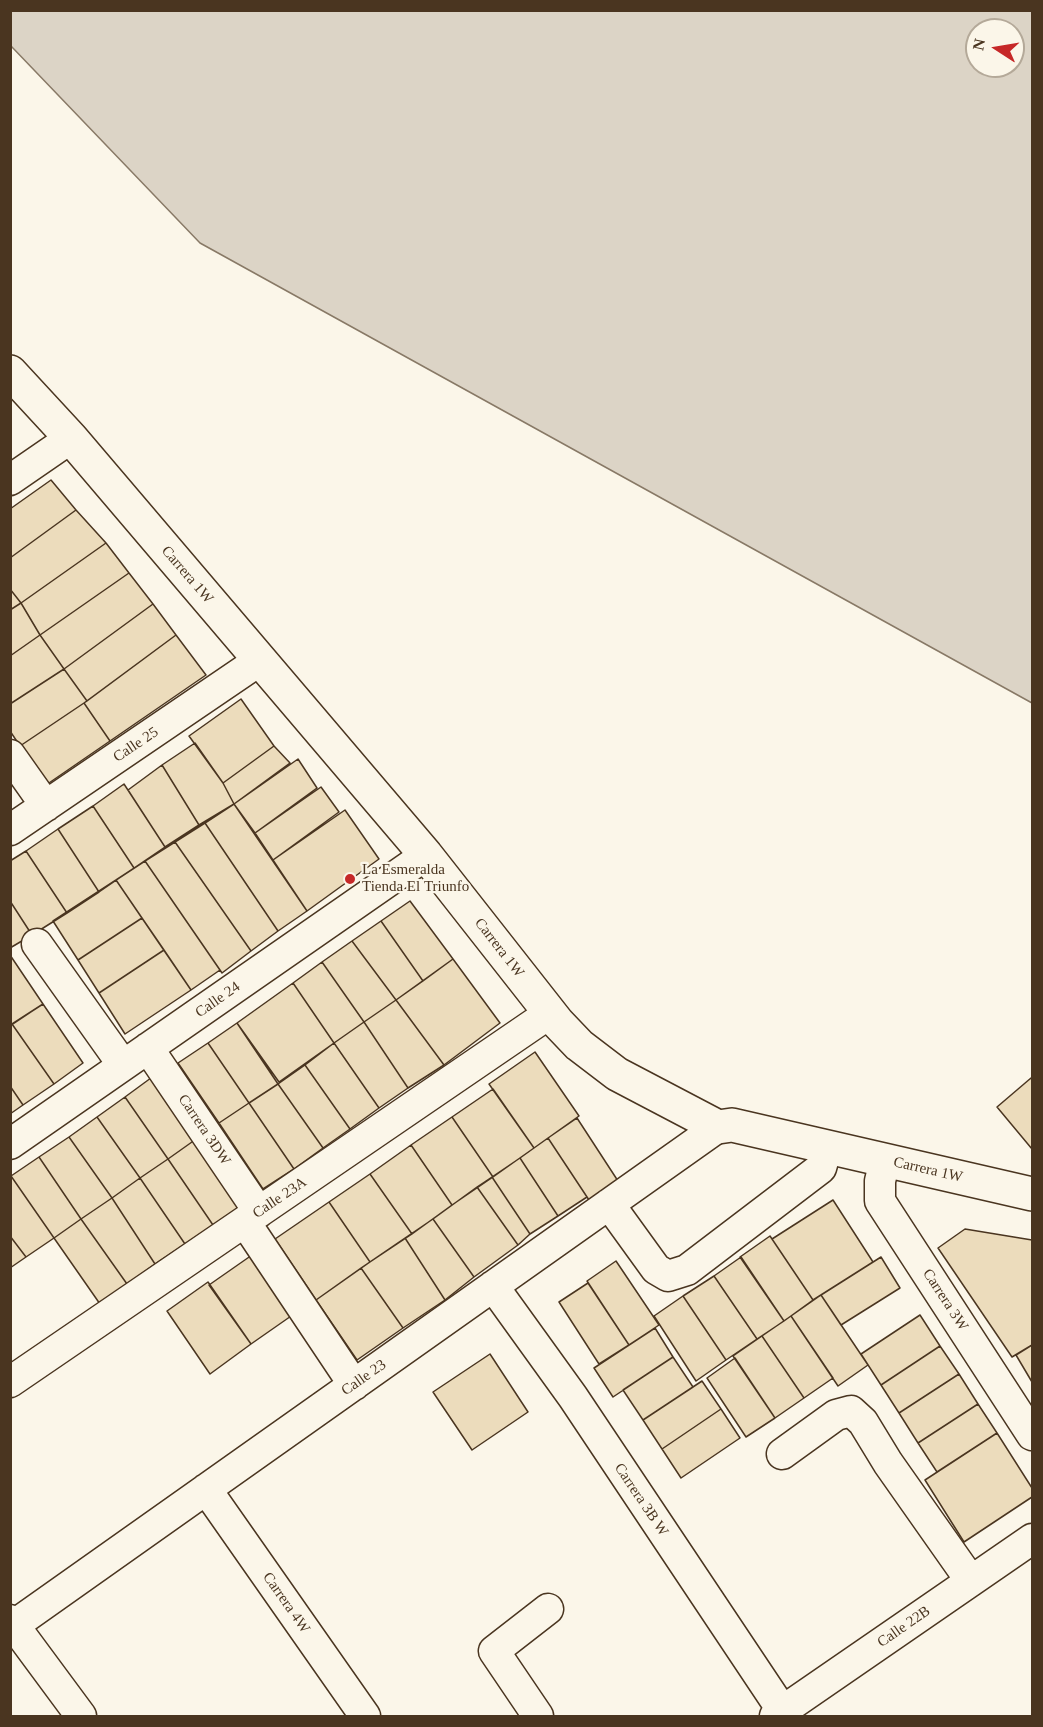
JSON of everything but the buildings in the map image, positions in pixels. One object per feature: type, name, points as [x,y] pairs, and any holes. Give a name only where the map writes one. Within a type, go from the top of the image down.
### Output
[{"type":"street","name":"Carrera 1W","points":[[10,372],[71,438],[426,855],[550,1013],[579,1045],[617,1074],[717,1127],[732,1125],[1032,1194]]},
{"type":"street","points":[[10,480],[71,438]]},
{"type":"street","name":"Calle 25","points":[[10,830],[260,660]]},
{"type":"street","points":[[10,755],[46,806]]},
{"type":"street","name":"Calle 24","points":[[10,1144],[426,855]]},
{"type":"street","points":[[37,944],[123,1065]]},
{"type":"street","name":"Calle 23A","points":[[10,1382],[550,1013]]},
{"type":"street","name":"Carrera 3DW","points":[[148,1048],[354,1385]]},
{"type":"street","name":"Calle 23","points":[[12,1624],[717,1127]]},
{"type":"street","points":[[609,1204],[656,1269],[668,1276],[687,1270],[821,1168],[827,1147]]},
{"type":"street","name":"Carrera 3W","points":[[885,1160],[880,1181],[880,1201],[1032,1436]]},
{"type":"street","name":"Carrera 3B W","points":[[493,1286],[573,1397],[781,1715]]},
{"type":"street","points":[[782,1454],[836,1415],[851,1411],[863,1422],[888,1463],[971,1581]]},
{"type":"street","name":"Carrera 4W","points":[[206,1489],[365,1716]]},
{"type":"street","name":"Calle 22B","points":[[781,1715],[1032,1539]]},
{"type":"street","points":[[538,1716],[494,1651],[549,1609]]},
{"type":"street","points":[[12,1624],[81,1716]]},
{"type":"shaded area","points":[[11,10],[1032,11],[1032,703],[200,243],[11,46]]},
{"type":"place","name":"La Esmeralda Tienda El Triunfo","points":[[350,879]]}]
